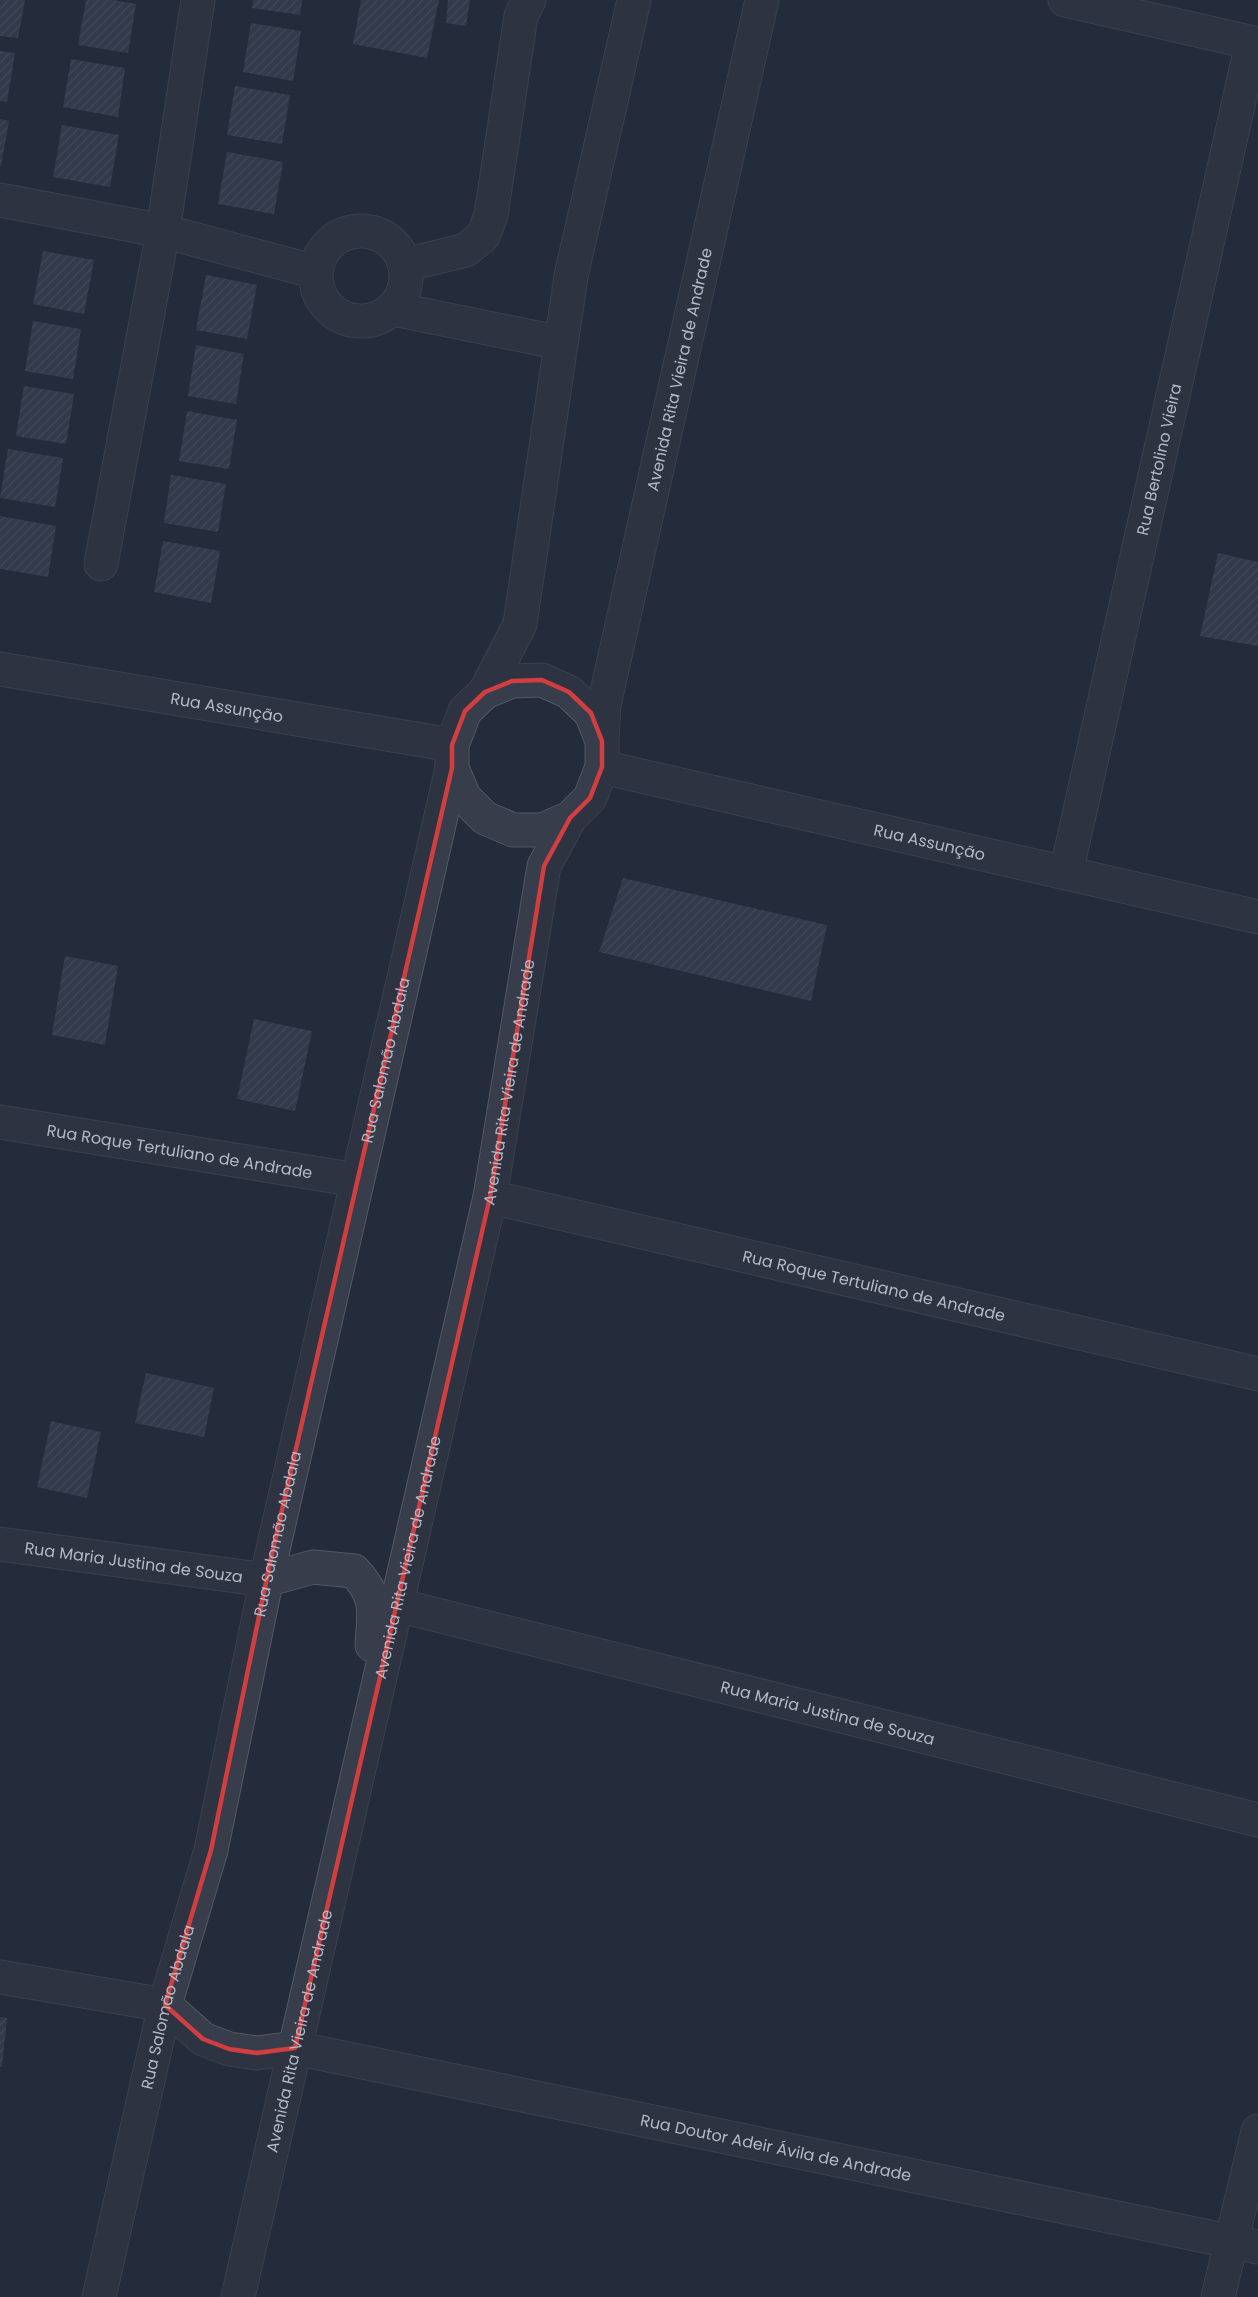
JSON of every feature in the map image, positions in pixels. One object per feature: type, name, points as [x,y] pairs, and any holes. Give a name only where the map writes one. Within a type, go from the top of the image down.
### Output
[{"type":"street","points":[[101,564],[163,231],[198,0]]},
{"type":"street","points":[[405,265],[466,250],[483,237],[491,215],[521,16],[529,0]]},
{"type":"street","points":[[485,692],[512,681],[542,680],[569,692],[591,713],[602,754],[590,798],[570,818],[542,830],[513,830],[485,818],[464,797],[452,757],[465,711],[485,692],[520,624],[571,276],[634,0]]},
{"type":"street","name":"Avenida Rita Vieira de Andrade","points":[[602,754],[604,705],[762,0]]},
{"type":"street","points":[[1065,0],[1255,44]]},
{"type":"street","name":"Rua Bertolino Vieira","points":[[1066,873],[1255,44]]},
{"type":"street","points":[[0,200],[163,231],[316,272]]},
{"type":"street","points":[[357,231],[373,232],[388,239],[399,250],[405,265],[407,281],[403,296],[394,309],[381,318],[365,322],[349,320],[334,313],[323,302],[317,287],[316,272],[320,256],[329,243],[342,234],[357,231]]},
{"type":"street","points":[[394,309],[561,343]]},
{"type":"street","name":"Rua Assunção","points":[[0,669],[452,757]]},
{"type":"street","name":"Rua Assunção","points":[[602,754],[1066,873],[1258,917]]},
{"type":"street","name":"Rua Salomão Abdala","points":[[99,2297],[165,2005],[211,1850],[266,1581],[452,757]]},
{"type":"street","name":"Avenida Rita Vieira de Andrade","points":[[237,2297],[490,1197],[544,866],[570,818]]},
{"type":"street","name":"Rua Roque Tertuliano de Andrade","points":[[0,1122],[357,1180]]},
{"type":"street","name":"Rua Roque Tertuliano de Andrade","points":[[490,1197],[1258,1374]]},
{"type":"street","name":"Rua Maria Justina de Souza","points":[[0,1544],[266,1581]]},
{"type":"street","points":[[266,1581],[313,1567],[354,1571],[366,1583],[374,1599],[375,1617],[366,1734]]},
{"type":"street","name":"Rua Maria Justina de Souza","points":[[397,1605],[1258,1820]]},
{"type":"street","points":[[0,1977],[165,2005],[203,2040],[229,2049],[257,2054],[294,2048]]},
{"type":"street","name":"Rua Doutor Adeir Ávila de Andrade","points":[[294,2048],[1245,2244]]},
{"type":"street","points":[[1218,2297],[1245,2244],[1258,2131]]},
{"type":"highlighted area","points":[[542,680],[569,692],[591,713],[602,741],[602,767],[590,798],[570,818],[544,866],[490,1197],[295,2048],[257,2053],[229,2049],[203,2039],[165,2005],[211,1850],[271,1558],[452,768],[452,745],[465,711],[485,692],[512,681]]},
{"type":"building","points":[[0,0],[25,0],[18,38],[0,36]]},
{"type":"building","points":[[86,0],[113,0],[136,4],[128,53],[78,45]]},
{"type":"building","points":[[253,0],[302,0],[300,15],[252,8]]},
{"type":"building","points":[[361,0],[439,0],[427,58],[353,44]]},
{"type":"building","points":[[448,0],[470,0],[466,26],[446,23]]},
{"type":"building","points":[[251,23],[301,31],[293,81],[243,72]]},
{"type":"building","points":[[0,51],[15,53],[7,102],[0,101]]},
{"type":"building","points":[[71,59],[125,68],[118,117],[63,107]]},
{"type":"building","points":[[235,86],[290,95],[282,144],[227,135]]},
{"type":"building","points":[[0,119],[9,121],[1,166],[0,166]]},
{"type":"building","points":[[62,125],[119,135],[110,187],[53,177]]},
{"type":"building","points":[[227,152],[283,162],[274,214],[218,204]]},
{"type":"building","points":[[43,251],[94,260],[84,314],[33,304]]},
{"type":"building","points":[[206,275],[257,285],[247,339],[196,330]]},
{"type":"building","points":[[33,321],[81,329],[73,379],[25,371]]},
{"type":"building","points":[[196,345],[244,354],[236,404],[188,396]]},
{"type":"building","points":[[24,386],[74,394],[66,444],[16,436]]},
{"type":"building","points":[[187,411],[237,420],[229,469],[179,461]]},
{"type":"building","points":[[8,449],[63,458],[55,507],[0,498]]},
{"type":"building","points":[[171,475],[226,484],[218,532],[164,523]]},
{"type":"building","points":[[0,516],[56,526],[48,577],[0,569]]},
{"type":"building","points":[[163,541],[220,551],[211,603],[154,592]]},
{"type":"building","points":[[1218,553],[1258,562],[1258,646],[1200,636]]},
{"type":"building","points":[[623,878],[827,925],[811,1001],[599,952]]},
{"type":"building","points":[[65,956],[118,966],[105,1045],[52,1035]]},
{"type":"building","points":[[254,1019],[312,1031],[295,1111],[237,1099]]},
{"type":"building","points":[[146,1373],[214,1388],[204,1437],[135,1423]]},
{"type":"building","points":[[51,1421],[101,1432],[87,1498],[37,1487]]},
{"type":"building","points":[[0,2017],[7,2018],[2,2067],[0,2067]]}]
